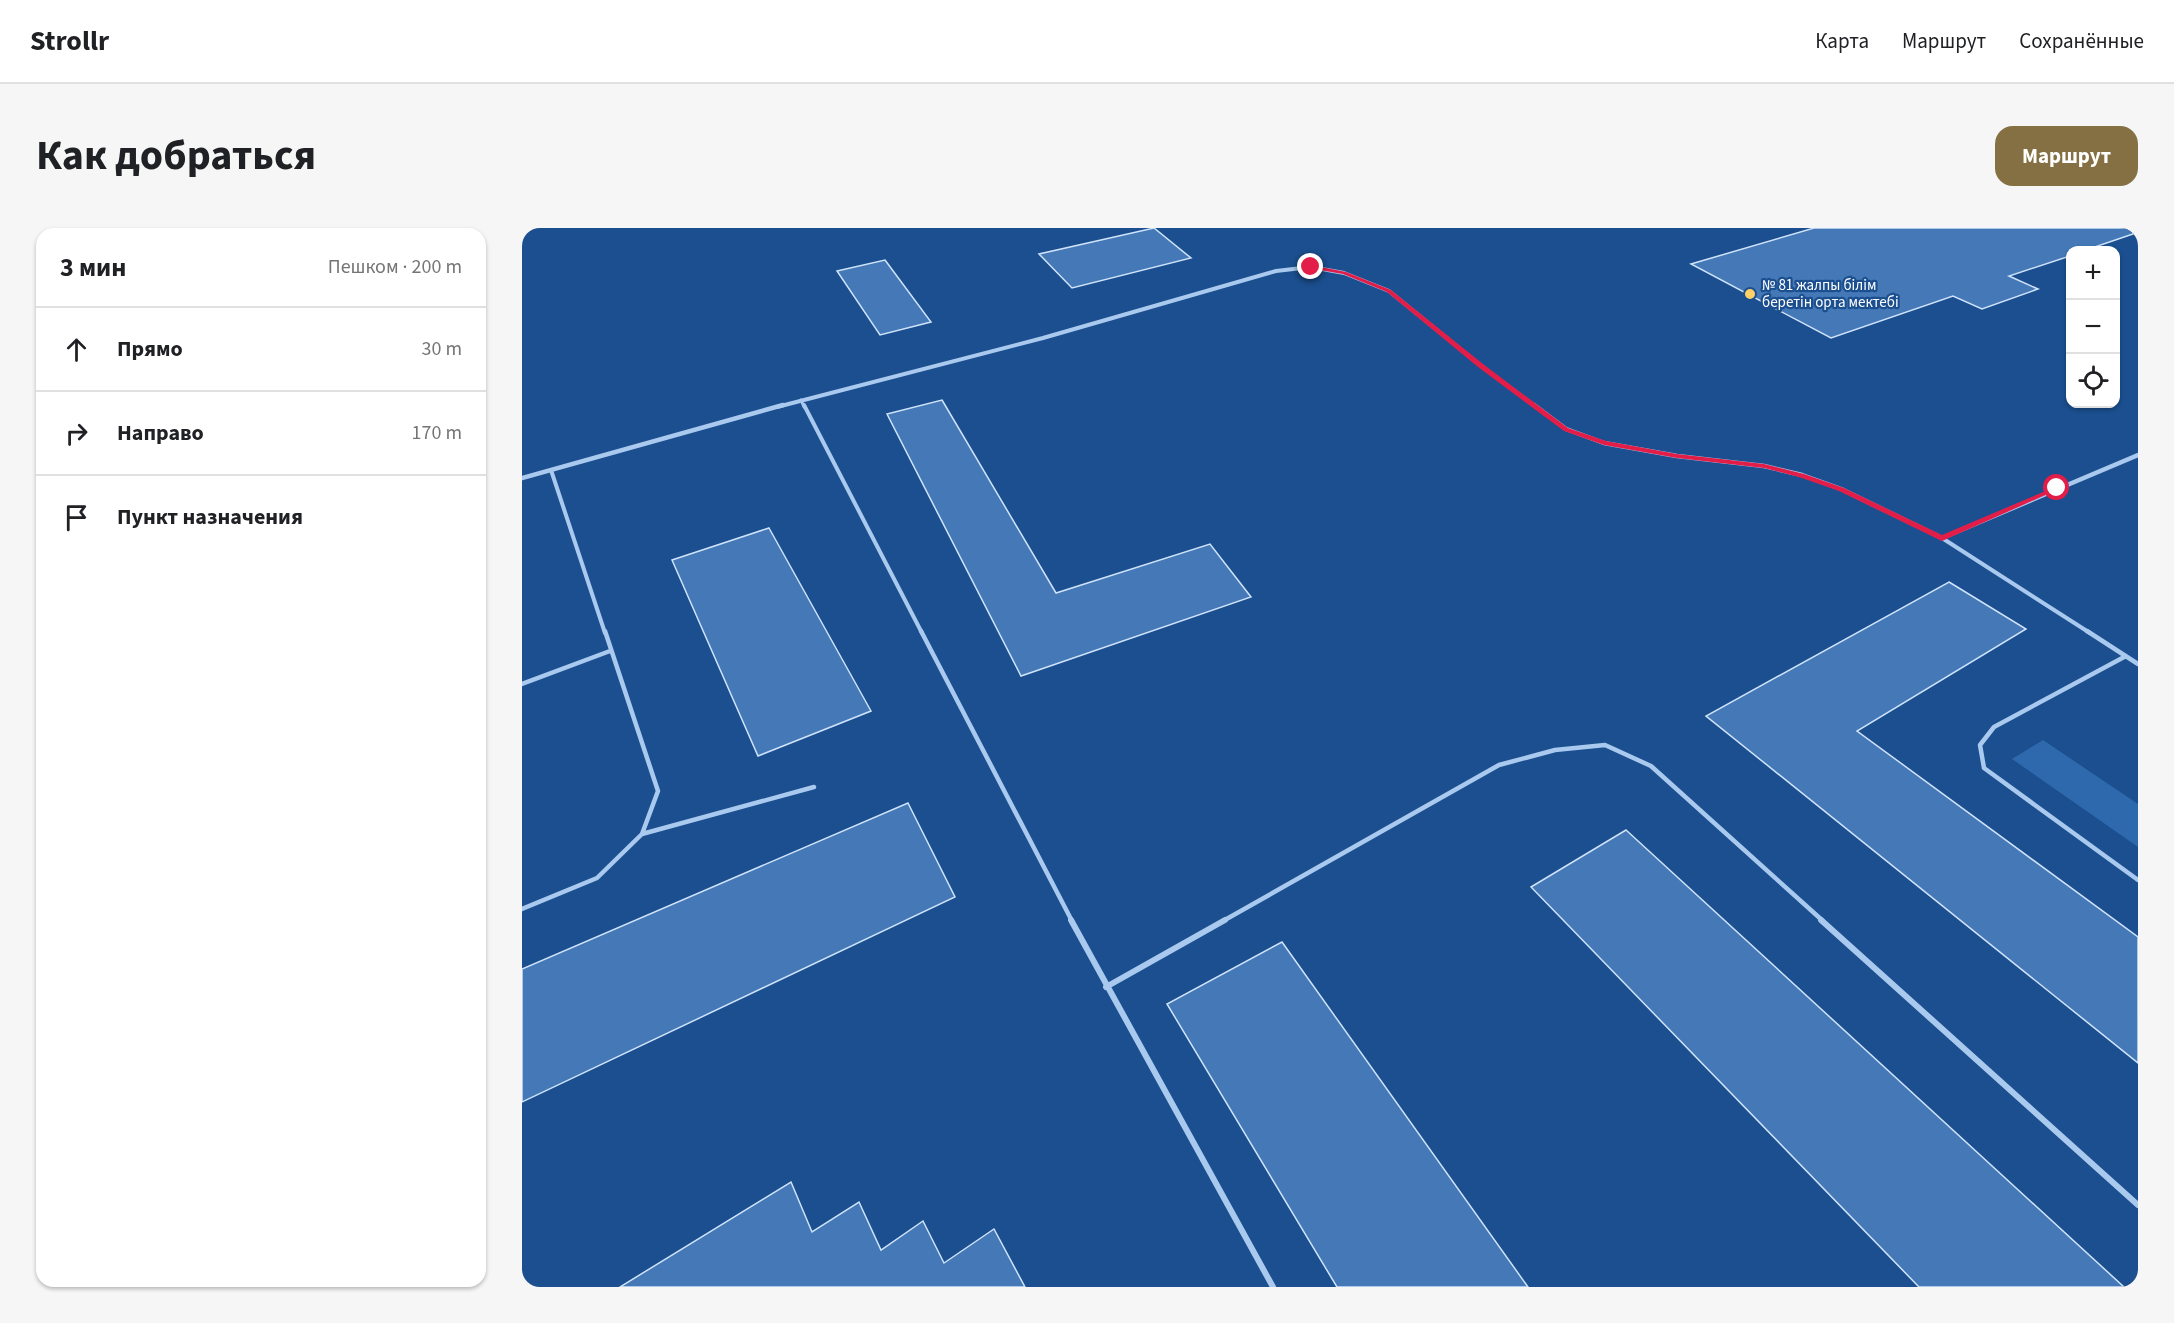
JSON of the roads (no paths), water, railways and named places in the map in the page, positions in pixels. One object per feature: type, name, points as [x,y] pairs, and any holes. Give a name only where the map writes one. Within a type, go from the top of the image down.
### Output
[{"type":"street","points":[[522,478],[801,400],[1043,338],[1276,271],[1311,267],[1344,273],[1389,291],[1480,365],[1566,429],[1604,443],[1677,456],[1764,466],[1802,475],[1842,489],[1942,538],[2138,455]]},
{"type":"lane","points":[[801,400],[1107,987],[1273,1287]]},
{"type":"lane","points":[[522,909],[597,878],[642,834],[658,791],[550,470]]},
{"type":"lane","points":[[1942,538],[2138,664]]},
{"type":"lane","points":[[522,684],[610,651]]},
{"type":"lane","points":[[2126,656],[1994,727],[1980,745],[1984,768],[2138,880]]},
{"type":"lane","points":[[1107,987],[1498,765],[1555,750],[1605,745],[1651,766],[2138,1205]]},
{"type":"lane","points":[[642,834],[814,787]]},
{"type":"place","name":"№ 81 жалпы білім беретін орта мектебі","points":[[1750,294]]}]
